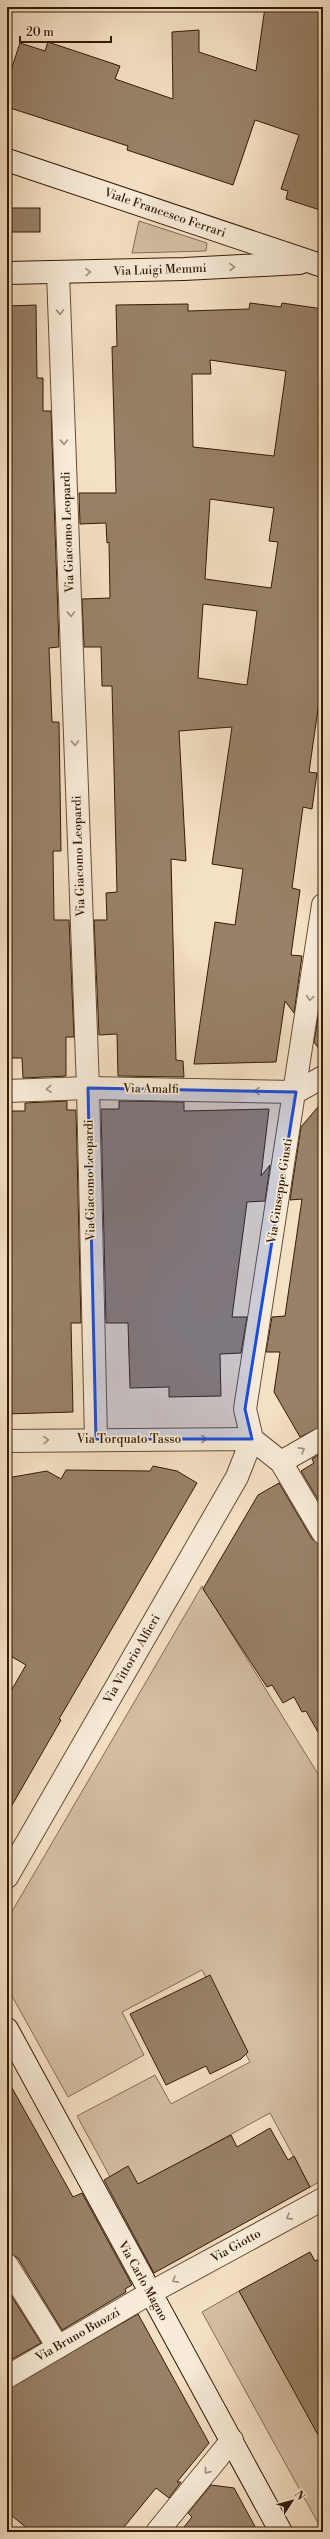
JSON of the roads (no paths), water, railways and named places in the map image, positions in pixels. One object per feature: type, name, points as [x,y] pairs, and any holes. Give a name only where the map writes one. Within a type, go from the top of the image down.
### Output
[{"type":"street","name":"Viale Francesco Ferrari","points":[[7,160],[317,265]]},
{"type":"street","name":"Via Luigi Memmi","points":[[7,272],[58,273],[317,265]]},
{"type":"street","name":"Via Giacomo Leopardi","points":[[58,273],[88,1088],[96,1439]]},
{"type":"street","name":"Via Giuseppe Giusti","points":[[252,1439],[245,1409],[296,1092],[323,906]]},
{"type":"street","points":[[296,1092],[323,1077]]},
{"type":"street","name":"Via Amalfi","points":[[7,1090],[88,1088],[296,1092]]},
{"type":"street","points":[[281,1462],[323,1438]]},
{"type":"street","name":"Via Torquato Tasso","points":[[7,1441],[96,1439],[252,1439]]},
{"type":"street","points":[[252,1439],[281,1462],[323,1533]]},
{"type":"street","name":"Via Vittorio Alfieri","points":[[7,1877],[237,1477],[252,1439]]},
{"type":"street","name":"Via Carlo Magno","points":[[7,2029],[282,2532]]},
{"type":"street","name":"Via Giotto","points":[[150,2293],[323,2199]]},
{"type":"street","points":[[7,2265],[58,2347]]},
{"type":"street","name":"Via Bruno Buozzi","points":[[7,2377],[150,2293]]},
{"type":"street","points":[[158,2532],[232,2440]]}]
